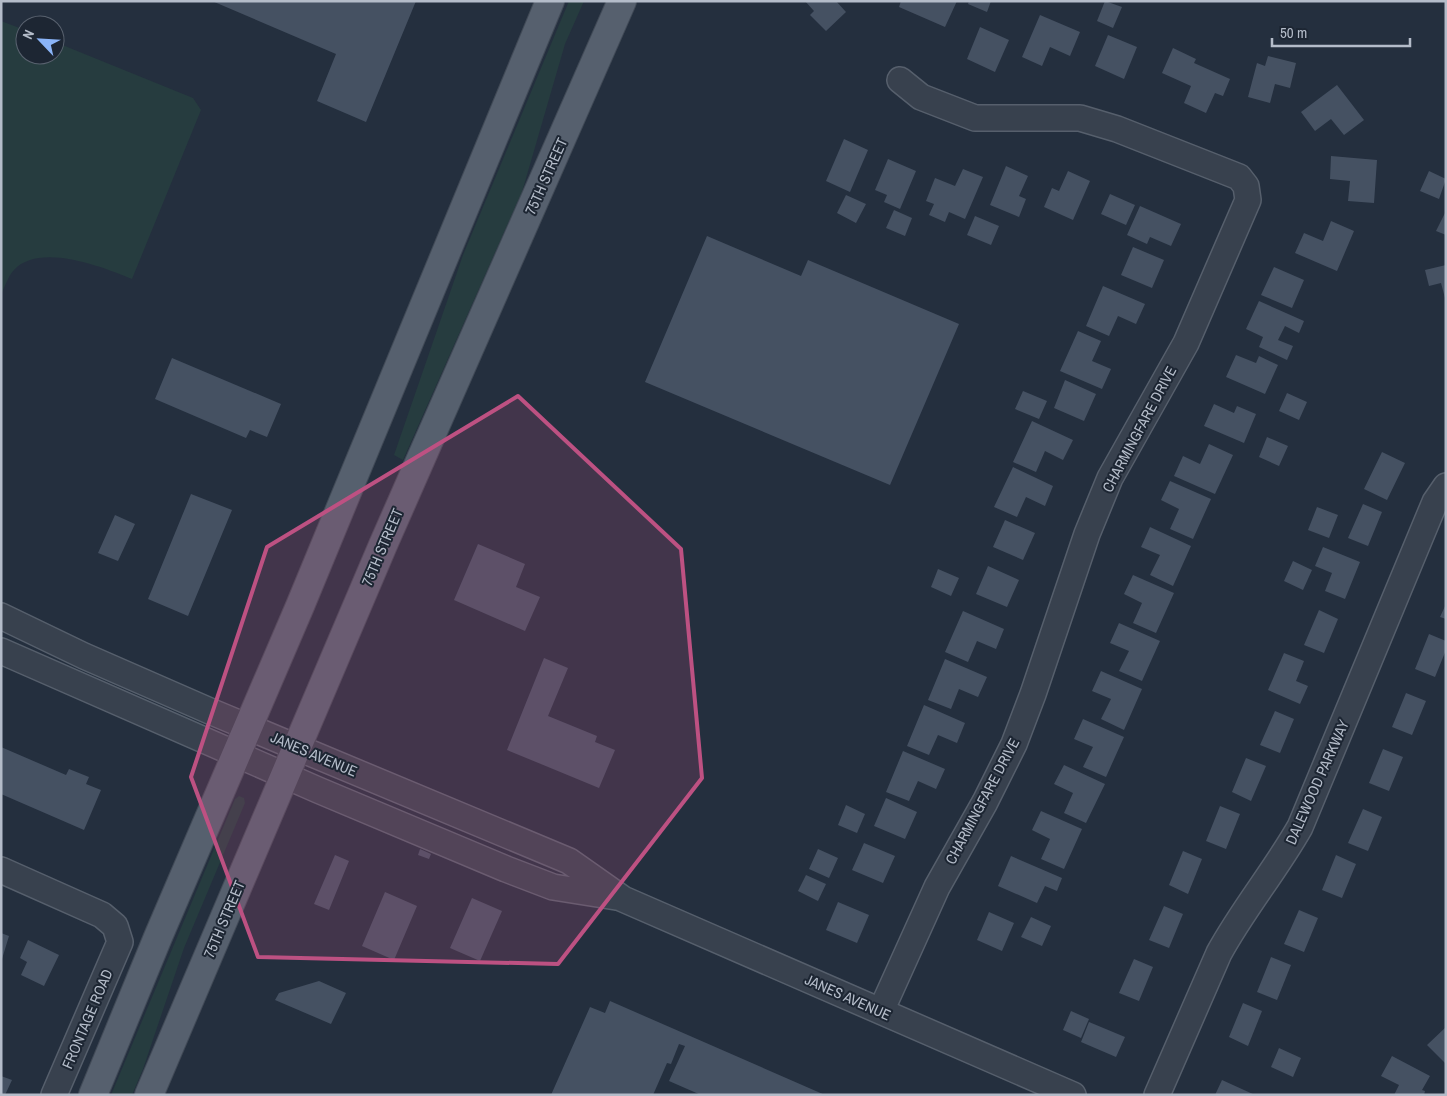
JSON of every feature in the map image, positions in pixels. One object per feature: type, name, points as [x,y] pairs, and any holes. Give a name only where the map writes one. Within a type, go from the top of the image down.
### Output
[{"type":"main road","points":[[94,1095],[550,1]]},
{"type":"main road","name":"75TH STREET","points":[[149,1095],[296,747],[622,1]]},
{"type":"street","name":"CHARMINGFARE DRIVE","points":[[881,1011],[937,886],[985,802],[1014,744],[1034,694],[1087,534],[1110,478],[1186,343],[1248,200],[1246,186],[1239,177],[1117,129],[1080,118],[975,118],[921,97],[900,80]]},
{"type":"street","name":"DALEWOOD PARKWAY","points":[[1157,1095],[1219,953],[1231,931],[1282,859],[1300,828],[1436,502],[1446,486]]},
{"type":"street","name":"JANES AVENUE","points":[[1,616],[84,656],[248,727],[569,860],[623,898],[1073,1095]]},
{"type":"street","name":"JANES AVENUE","points":[[1,651],[418,833],[552,886],[623,898]]},
{"type":"street","name":"FRONTAGE ROAD","points":[[1,870],[102,915],[115,926],[120,942],[54,1095]]},
{"type":"highlighted area","points":[[518,396],[681,549],[702,778],[558,964],[258,957],[191,777],[267,547]]},
{"type":"green space","points":[[569,1],[584,1],[565,44],[522,192],[403,460],[394,455],[463,255]]},
{"type":"green space","points":[[1,21],[15,26],[15,65],[65,65],[65,46],[193,98],[201,110],[132,279],[89,263],[55,257],[39,258],[25,262],[14,270],[1,294]]},
{"type":"green space","points":[[239,796],[244,798],[245,803],[184,948],[143,1069],[132,1095],[111,1095],[235,799]]},
{"type":"building","points":[[212,1],[416,1],[366,122],[317,101],[336,54]]},
{"type":"building","points":[[805,1],[836,1],[846,12],[826,31],[810,15],[814,11]]},
{"type":"building","points":[[901,1],[957,1],[945,27],[899,7]]},
{"type":"building","points":[[969,1],[991,1],[987,12],[968,4]]},
{"type":"building","points":[[1105,1],[1122,7],[1113,28],[1097,21]]},
{"type":"building","points":[[1040,15],[1080,32],[1070,56],[1050,47],[1042,66],[1022,57]]},
{"type":"building","points":[[980,27],[1009,40],[995,72],[967,59]]},
{"type":"building","points":[[1108,35],[1137,47],[1124,79],[1095,66]]},
{"type":"building","points":[[1173,48],[1196,59],[1194,63],[1230,79],[1223,96],[1215,93],[1206,113],[1184,103],[1191,86],[1162,73]]},
{"type":"building","points":[[1268,56],[1296,63],[1290,88],[1275,84],[1270,103],[1248,97],[1257,63],[1265,66]]},
{"type":"building","points":[[1337,85],[1364,120],[1344,135],[1331,119],[1315,131],[1301,112]]},
{"type":"building","points":[[844,139],[868,150],[850,192],[826,181]]},
{"type":"building","points":[[1331,156],[1377,160],[1374,203],[1348,201],[1350,181],[1330,179]]},
{"type":"building","points":[[888,159],[916,171],[900,209],[884,202],[887,195],[875,190]]},
{"type":"building","points":[[1006,166],[1028,176],[1019,196],[1026,199],[1019,217],[990,205]]},
{"type":"building","points":[[963,169],[983,177],[965,219],[949,212],[945,222],[929,215],[934,204],[926,201],[935,178],[955,186]]},
{"type":"building","points":[[1068,171],[1090,181],[1073,220],[1044,207],[1052,188],[1059,191]]},
{"type":"building","points":[[1429,171],[1446,179],[1439,199],[1420,191]]},
{"type":"building","points":[[1110,194],[1135,205],[1126,225],[1101,214]]},
{"type":"building","points":[[846,195],[866,204],[856,223],[837,213]]},
{"type":"building","points":[[1140,206],[1181,224],[1171,246],[1150,237],[1147,244],[1127,235]]},
{"type":"building","points":[[894,210],[912,218],[905,236],[886,228]]},
{"type":"building","points":[[1446,211],[1446,235],[1436,231]]},
{"type":"building","points":[[975,216],[999,226],[991,245],[967,235]]},
{"type":"building","points":[[1331,221],[1354,231],[1337,271],[1295,253],[1304,233],[1323,241]]},
{"type":"building","points":[[707,236],[801,276],[808,260],[959,324],[890,485],[645,382]]},
{"type":"building","points":[[1133,247],[1164,260],[1152,288],[1121,275]]},
{"type":"building","points":[[1446,265],[1445,298],[1441,283],[1429,286],[1425,270]]},
{"type":"building","points":[[1274,267],[1304,280],[1292,308],[1261,295]]},
{"type":"building","points":[[1103,286],[1145,304],[1136,324],[1118,316],[1109,336],[1086,326]]},
{"type":"building","points":[[1259,301],[1304,321],[1299,333],[1285,326],[1278,340],[1293,346],[1287,360],[1259,347],[1263,337],[1246,329]]},
{"type":"building","points":[[1078,331],[1101,341],[1092,361],[1111,369],[1102,389],[1060,371]]},
{"type":"building","points":[[1236,355],[1256,363],[1259,356],[1278,365],[1265,394],[1226,377]]},
{"type":"building","points":[[172,358],[281,404],[267,437],[250,430],[246,438],[155,399]]},
{"type":"building","points":[[1065,380],[1096,394],[1084,421],[1054,408]]},
{"type":"building","points":[[1023,391],[1047,401],[1039,419],[1015,409]]},
{"type":"building","points":[[1287,393],[1307,402],[1299,420],[1279,411]]},
{"type":"building","points":[[1214,404],[1234,413],[1237,406],[1256,414],[1244,443],[1204,426]]},
{"type":"building","points":[[1032,421],[1073,440],[1063,460],[1045,451],[1036,472],[1013,462]]},
{"type":"building","points":[[1267,437],[1288,446],[1279,466],[1259,457]]},
{"type":"building","points":[[1209,444],[1233,455],[1215,494],[1174,476],[1183,456],[1200,464]]},
{"type":"building","points":[[1382,452],[1405,463],[1387,500],[1364,489]]},
{"type":"building","points":[[1013,467],[1053,486],[1045,506],[1026,497],[1017,517],[994,507]]},
{"type":"building","points":[[1170,481],[1211,499],[1193,539],[1170,529],[1179,509],[1161,500]]},
{"type":"building","points":[[191,494],[232,510],[188,616],[148,599]]},
{"type":"building","points":[[1363,504],[1382,512],[1368,546],[1348,538]]},
{"type":"building","points":[[1317,507],[1338,515],[1329,538],[1308,530]]},
{"type":"building","points":[[115,515],[135,524],[118,561],[98,553]]},
{"type":"building","points":[[1005,520],[1035,533],[1023,560],[993,547]]},
{"type":"building","points":[[1150,527],[1191,546],[1173,586],[1150,575],[1160,555],[1141,547]]},
{"type":"building","points":[[478,544],[525,564],[516,587],[540,597],[525,631],[454,600]]},
{"type":"building","points":[[1323,547],[1360,562],[1345,599],[1325,591],[1332,573],[1315,566]]},
{"type":"building","points":[[1293,561],[1312,570],[1303,590],[1284,581]]},
{"type":"building","points":[[988,566],[1019,580],[1007,607],[976,594]]},
{"type":"building","points":[[938,569],[959,578],[951,596],[931,587]]},
{"type":"building","points":[[1133,575],[1174,593],[1156,633],[1133,623],[1142,603],[1124,594]]},
{"type":"building","points":[[1446,604],[1446,619],[1440,617]]},
{"type":"building","points":[[1319,610],[1338,619],[1324,653],[1304,645]]},
{"type":"building","points":[[963,611],[1004,629],[996,649],[977,641],[968,662],[945,652]]},
{"type":"building","points":[[1119,623],[1160,641],[1142,681],[1119,671],[1129,651],[1110,643]]},
{"type":"building","points":[[1429,634],[1446,641],[1446,650],[1435,677],[1415,669]]},
{"type":"building","points":[[1284,653],[1304,661],[1296,681],[1308,686],[1300,704],[1268,690]]},
{"type":"building","points":[[544,658],[568,668],[548,716],[597,736],[595,742],[615,750],[599,788],[507,750]]},
{"type":"building","points":[[945,659],[987,677],[978,697],[959,689],[951,709],[928,700]]},
{"type":"building","points":[[1101,671],[1142,689],[1124,730],[1101,719],[1111,699],[1092,691]]},
{"type":"building","points":[[1406,693],[1426,701],[1412,735],[1392,727]]},
{"type":"building","points":[[924,705],[965,723],[957,743],[938,735],[929,755],[907,746]]},
{"type":"building","points":[[1275,711],[1294,719],[1280,753],[1260,745]]},
{"type":"building","points":[[1083,719],[1124,737],[1106,777],[1083,767],[1093,747],[1074,739]]},
{"type":"building","points":[[1,747],[66,775],[69,769],[89,777],[86,784],[101,790],[84,830],[1,794]]},
{"type":"building","points":[[1383,749],[1403,757],[1389,791],[1369,783]]},
{"type":"building","points":[[903,751],[945,769],[936,789],[918,781],[909,801],[886,792]]},
{"type":"building","points":[[1246,758],[1266,766],[1251,801],[1232,792]]},
{"type":"building","points":[[1064,765],[1105,784],[1086,823],[1064,813],[1073,793],[1054,784]]},
{"type":"building","points":[[886,798],[917,812],[905,839],[874,826]]},
{"type":"building","points":[[846,805],[865,814],[857,833],[838,825]]},
{"type":"building","points":[[1220,806],[1240,814],[1226,849],[1206,841]]},
{"type":"building","points":[[1363,809],[1382,817],[1368,851],[1348,843]]},
{"type":"building","points":[[1041,811],[1082,829],[1064,869],[1041,859],[1050,839],[1032,830]]},
{"type":"building","points":[[864,843],[895,856],[883,883],[852,870]]},
{"type":"building","points":[[420,849],[431,854],[429,859],[418,855]]},
{"type":"building","points":[[818,849],[838,858],[829,878],[809,869]]},
{"type":"building","points":[[1183,851],[1202,859],[1188,894],[1169,885]]},
{"type":"building","points":[[335,855],[349,861],[329,910],[314,904]]},
{"type":"building","points":[[1336,855],[1356,864],[1342,898],[1322,890]]},
{"type":"building","points":[[1011,856],[1062,878],[1057,891],[1045,886],[1037,903],[998,886]]},
{"type":"building","points":[[806,875],[826,884],[818,901],[798,891]]},
{"type":"building","points":[[385,892],[417,906],[394,960],[362,946]]},
{"type":"building","points":[[472,898],[502,911],[480,961],[450,948]]},
{"type":"building","points":[[838,902],[869,915],[857,943],[826,930]]},
{"type":"building","points":[[1164,906],[1183,914],[1169,948],[1149,940]]},
{"type":"building","points":[[1299,910],[1318,918],[1304,952],[1284,944]]},
{"type":"building","points":[[989,912],[1014,923],[1002,951],[977,940]]},
{"type":"building","points":[[1031,917],[1051,926],[1042,946],[1021,937]]},
{"type":"building","points":[[1,933],[9,936],[2,959],[1,959]]},
{"type":"building","points":[[28,940],[59,955],[44,986],[21,975],[27,962],[20,958]]},
{"type":"building","points":[[1271,957],[1291,965],[1277,1000],[1257,992]]},
{"type":"building","points":[[1134,959],[1153,967],[1139,1001],[1119,993]]},
{"type":"building","points":[[319,981],[346,993],[331,1024],[275,1000],[279,993]]},
{"type":"building","points":[[610,1001],[825,1095],[701,1095],[669,1081],[685,1046],[679,1044],[671,1064],[667,1063],[653,1095],[551,1095],[590,1007],[605,1013]]},
{"type":"building","points":[[1243,1003],[1262,1011],[1248,1046],[1229,1037]]},
{"type":"building","points":[[1071,1011],[1089,1019],[1081,1038],[1063,1030]]},
{"type":"building","points":[[1089,1022],[1125,1037],[1116,1057],[1081,1042]]},
{"type":"building","points":[[1446,1027],[1446,1064],[1427,1045]]},
{"type":"building","points":[[1279,1048],[1301,1058],[1293,1077],[1271,1067]]},
{"type":"building","points":[[1392,1056],[1430,1076],[1422,1090],[1425,1091],[1424,1095],[1394,1095],[1399,1085],[1381,1076]]},
{"type":"building","points":[[1,1076],[12,1080],[5,1095],[1,1095]]},
{"type":"building","points":[[1222,1080],[1255,1095],[1215,1095]]}]
